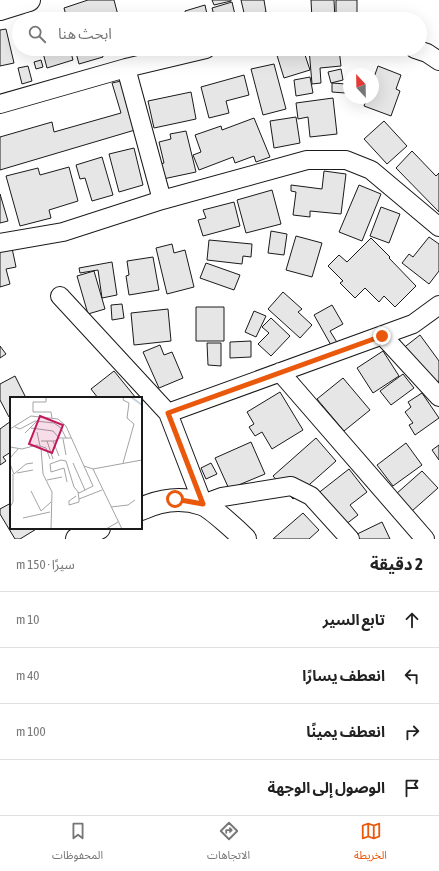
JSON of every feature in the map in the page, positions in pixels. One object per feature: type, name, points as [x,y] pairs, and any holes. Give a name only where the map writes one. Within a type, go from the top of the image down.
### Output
[{"type":"main road","points":[[0,9],[29,0]]},
{"type":"main road","points":[[142,509],[175,499],[203,504],[234,528],[245,539]]},
{"type":"main road","points":[[77,539],[97,529]]},
{"type":"street","points":[[427,53],[439,61]]},
{"type":"street","points":[[0,104],[126,68],[177,56]]},
{"type":"street","points":[[126,68],[162,200]]},
{"type":"street","points":[[0,244],[63,232],[162,200],[307,160],[346,160],[371,170],[439,227]]},
{"type":"street","points":[[60,296],[168,413],[203,504],[222,497],[291,486],[311,496],[350,539]]},
{"type":"street","points":[[168,413],[413,324],[439,305]]},
{"type":"street","points":[[382,336],[439,398]]},
{"type":"street","points":[[280,372],[426,539]]},
{"type":"building","points":[[88,0],[114,0],[117,12],[65,12],[64,8]]},
{"type":"building","points":[[212,0],[231,0],[231,1],[214,5]]},
{"type":"building","points":[[241,0],[264,0],[266,12],[244,12]]},
{"type":"building","points":[[311,0],[334,0],[335,12],[312,12]]},
{"type":"building","points":[[336,0],[357,0],[357,12],[336,12]]},
{"type":"building","points":[[232,2],[234,12],[213,12],[212,8]]},
{"type":"building","points":[[205,5],[206,12],[185,12]]},
{"type":"building","points":[[6,29],[14,63],[0,66],[0,30]]},
{"type":"building","points":[[44,56],[72,56],[73,60],[47,68]]},
{"type":"building","points":[[77,56],[103,56],[103,57],[79,64]]},
{"type":"building","points":[[277,56],[305,56],[310,70],[284,78]]},
{"type":"building","points":[[310,56],[340,56],[341,66],[320,68],[321,83],[312,84]]},
{"type":"building","points":[[41,60],[43,67],[36,69],[34,62]]},
{"type":"building","points":[[274,64],[286,109],[263,115],[251,69]]},
{"type":"building","points":[[28,66],[32,81],[22,84],[18,68]]},
{"type":"building","points":[[378,66],[401,75],[396,89],[400,91],[391,116],[364,106],[365,104],[379,104],[379,68],[377,68]]},
{"type":"building","points":[[341,69],[343,80],[331,83],[328,72]]},
{"type":"building","points":[[244,75],[249,95],[226,101],[229,113],[209,118],[201,87]]},
{"type":"building","points":[[310,77],[313,93],[296,96],[294,80]]},
{"type":"building","points":[[121,81],[135,130],[0,170],[0,137],[52,122],[54,132],[121,113],[112,83]]},
{"type":"building","points":[[332,83],[343,84],[343,93],[332,92]]},
{"type":"building","points":[[191,92],[196,119],[154,128],[148,101]]},
{"type":"building","points":[[333,98],[337,134],[310,137],[308,117],[298,119],[296,103]]},
{"type":"building","points":[[296,117],[300,143],[274,148],[270,121]]},
{"type":"building","points":[[254,118],[270,157],[256,162],[254,156],[235,163],[233,157],[199,170],[193,155],[201,152],[195,135],[221,126],[222,130]]},
{"type":"building","points":[[384,121],[407,146],[387,164],[364,139]]},
{"type":"building","points":[[186,131],[196,172],[163,179],[160,164],[164,163],[159,142],[171,139],[170,134]]},
{"type":"building","points":[[134,148],[143,185],[119,192],[109,154]]},
{"type":"building","points":[[412,151],[436,176],[439,173],[439,212],[396,168]]},
{"type":"building","points":[[102,157],[113,195],[92,201],[85,178],[80,179],[76,165]]},
{"type":"building","points":[[69,167],[78,201],[49,210],[51,218],[20,226],[6,176],[38,168],[40,175]]},
{"type":"building","points":[[324,171],[346,174],[341,214],[310,211],[310,217],[293,215],[296,192],[291,191],[291,185],[322,189]]},
{"type":"building","points":[[359,185],[381,194],[362,241],[339,232]]},
{"type":"building","points":[[272,190],[281,224],[246,233],[237,200]]},
{"type":"building","points":[[0,194],[8,221],[0,223]]},
{"type":"building","points":[[234,202],[240,226],[203,236],[198,220],[206,218],[203,210]]},
{"type":"building","points":[[381,207],[400,214],[389,243],[370,236]]},
{"type":"building","points":[[271,231],[287,234],[284,255],[268,253]]},
{"type":"building","points":[[296,236],[322,243],[312,277],[286,270]]},
{"type":"building","points":[[429,237],[439,244],[439,271],[429,284],[402,263],[409,254],[413,257]]},
{"type":"building","points":[[371,238],[416,286],[395,307],[384,296],[379,302],[365,288],[355,298],[340,283],[343,281],[328,266],[339,255],[347,262]]},
{"type":"building","points":[[209,240],[252,244],[251,257],[243,256],[242,264],[207,260]]},
{"type":"building","points":[[172,244],[174,253],[185,250],[194,287],[167,294],[156,248]]},
{"type":"building","points":[[12,248],[16,267],[6,269],[10,284],[0,287],[0,251]]},
{"type":"building","points":[[153,257],[159,290],[129,295],[126,276],[129,275],[127,261]]},
{"type":"building","points":[[112,262],[117,295],[102,298],[98,270],[80,273],[79,268]]},
{"type":"building","points":[[206,263],[240,275],[234,290],[200,278]]},
{"type":"building","points":[[94,271],[105,309],[88,314],[77,276]]},
{"type":"building","points":[[283,292],[302,309],[298,312],[312,325],[300,338],[268,309]]},
{"type":"building","points":[[122,304],[124,318],[112,320],[111,305]]},
{"type":"building","points":[[332,305],[343,324],[330,331],[338,344],[332,347],[314,315]]},
{"type":"building","points":[[196,307],[224,307],[224,341],[196,341]]},
{"type":"building","points":[[168,309],[171,341],[134,345],[131,313]]},
{"type":"building","points":[[254,311],[266,316],[256,337],[245,332]]},
{"type":"building","points":[[271,318],[290,336],[271,356],[258,344],[269,333],[262,327]]},
{"type":"building","points":[[420,335],[439,361],[439,381],[430,388],[397,353]]},
{"type":"building","points":[[251,341],[251,357],[230,358],[230,342]]},
{"type":"building","points":[[207,343],[221,343],[221,366],[208,365]]},
{"type":"building","points":[[160,345],[164,355],[172,352],[183,378],[159,388],[143,352]]},
{"type":"building","points":[[0,346],[6,354],[0,358]]},
{"type":"building","points":[[383,351],[399,376],[373,393],[357,368]]},
{"type":"building","points":[[114,371],[135,397],[97,397],[91,389]]},
{"type":"building","points":[[403,374],[414,388],[391,405],[380,391]]},
{"type":"building","points":[[15,376],[26,397],[10,397],[9,417],[0,400],[0,384]]},
{"type":"building","points":[[343,378],[370,410],[344,431],[317,399]]},
{"type":"building","points":[[280,392],[303,430],[272,449],[262,432],[255,436],[249,427],[254,424],[247,412]]},
{"type":"building","points":[[422,393],[439,418],[415,435],[409,425],[413,423],[405,412],[411,407],[408,402]]},
{"type":"building","points":[[10,422],[10,453],[3,457],[6,461],[0,465],[0,429]]},
{"type":"building","points":[[316,438],[336,461],[293,499],[273,476]]},
{"type":"building","points":[[251,442],[265,474],[229,489],[215,458]]},
{"type":"building","points":[[406,443],[422,465],[393,486],[377,465]]},
{"type":"building","points":[[439,445],[439,460],[432,450]]},
{"type":"building","points":[[211,463],[217,474],[206,479],[201,468]]},
{"type":"building","points":[[349,469],[367,492],[350,505],[358,515],[337,531],[312,498]]},
{"type":"building","points":[[422,471],[438,488],[412,511],[396,494]]},
{"type":"building","points":[[10,504],[10,529],[36,529],[20,539],[15,539],[0,514],[0,509]]},
{"type":"building","points":[[303,513],[319,530],[309,539],[273,539]]},
{"type":"building","points":[[382,522],[390,539],[354,539],[353,536]]},
{"type":"route","points":[[175,499],[203,504],[168,413],[382,336]]}]
